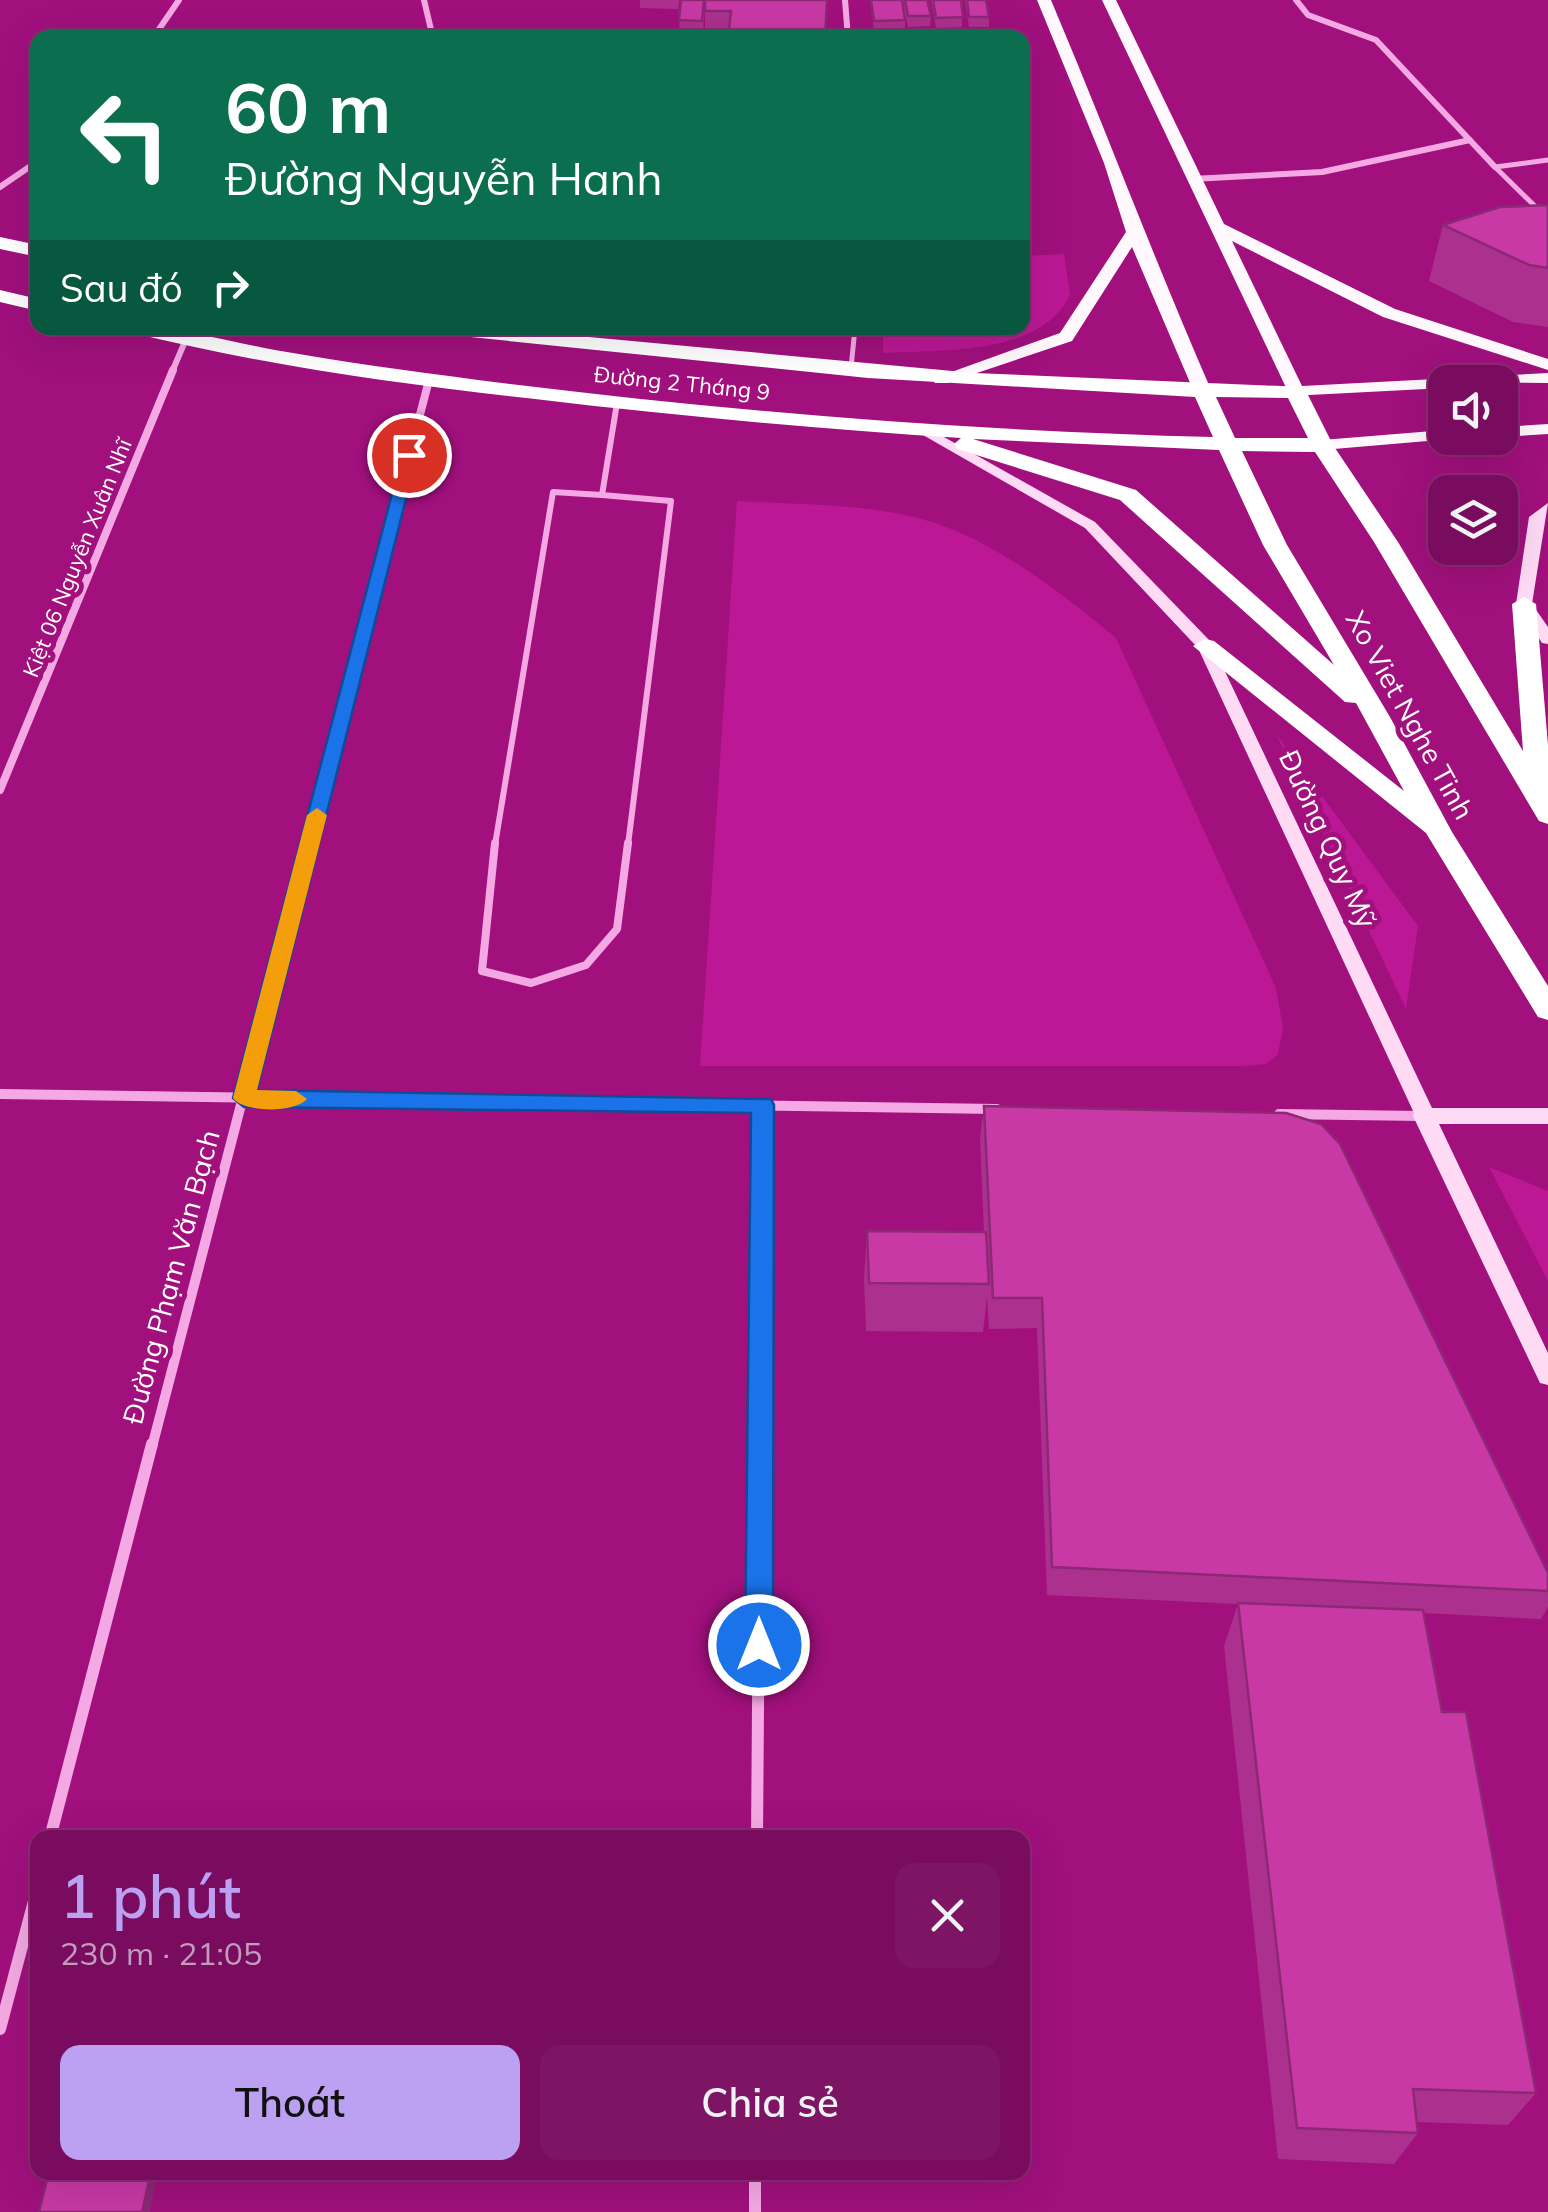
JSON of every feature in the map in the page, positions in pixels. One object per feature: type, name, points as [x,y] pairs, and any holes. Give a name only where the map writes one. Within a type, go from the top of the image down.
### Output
[{"type":"highway","points":[[0,243],[30,249]]},
{"type":"highway","points":[[0,296],[30,303]]},
{"type":"highway","name":"Đường 2 Tháng 9","points":[[168,335],[428,380],[618,403],[928,432],[1227,445],[1322,445]]},
{"type":"highway","name":"Đường 2 Tháng 9","points":[[506,335],[941,379],[1203,392],[1296,392]]},
{"type":"highway","name":"Xo Viet Nghe Tinh","points":[[1203,392],[1276,546],[1377,717],[1439,833],[1548,1010]]},
{"type":"highway","points":[[1296,392],[1322,445],[1386,542],[1544,808]]},
{"type":"highway","points":[[928,432],[1128,495],[1377,717]]},
{"type":"highway","points":[[1524,604],[1544,808]]},
{"type":"highway","points":[[1205,646],[1439,833]]},
{"type":"main road","points":[[1044,0],[1112,162],[1134,232],[1203,392]]},
{"type":"main road","points":[[1109,0],[1296,392],[1428,383]]},
{"type":"main road","points":[[1217,228],[1389,313],[1548,365]]},
{"type":"main road","points":[[941,379],[1066,337],[1134,232]]},
{"type":"main road","points":[[1518,379],[1548,378]]},
{"type":"main road","points":[[1518,431],[1548,429]]},
{"type":"main road","points":[[1322,445],[1428,437]]},
{"type":"street","points":[[158,30],[179,0]]},
{"type":"street","points":[[424,0],[431,30]]},
{"type":"street","points":[[845,0],[847,30]]},
{"type":"street","points":[[1296,0],[1308,15],[1376,40],[1496,167]]},
{"type":"street","points":[[1192,179],[1322,172],[1470,140]]},
{"type":"street","points":[[0,187],[30,166]]},
{"type":"street","name":"Kiệt 06 Nguyễn Xuân Nhĩ","points":[[0,790],[186,339]]},
{"type":"street","name":"Đường Phạm Văn Bạch","points":[[52,1830],[428,380]]},
{"type":"street","name":"Đường Quy Mỹ","points":[[928,432],[1090,525],[1205,646],[1548,1376]]},
{"type":"street","points":[[1548,508],[1537,516],[1524,604],[1548,639]]},
{"type":"street","points":[[0,1094],[1015,1109]]},
{"type":"street","points":[[757,1830],[763,1105]]},
{"type":"street","points":[[1268,1114],[1548,1116]]},
{"type":"street","points":[[0,2029],[30,1916]]},
{"type":"street","points":[[754,2212],[755,2180]]},
{"type":"lane","points":[[1496,167],[1548,160]]},
{"type":"lane","points":[[1496,167],[1548,218]]},
{"type":"lane","points":[[850,372],[854,335]]},
{"type":"lane","points":[[602,495],[618,403]]},
{"type":"lane","points":[[554,492],[602,495],[671,501],[617,929],[586,966],[531,983],[482,971],[489,882],[554,492]]},
{"type":"shaded area","points":[[1064,254],[1070,295],[1056,315],[1030,332],[1030,256]]},
{"type":"shaded area","points":[[883,335],[1023,335],[987,346],[883,353]]},
{"type":"shaded area","points":[[737,501],[862,508],[911,516],[960,532],[1008,558],[1116,638],[1276,988],[1283,1028],[1278,1054],[1266,1064],[1244,1066],[700,1066]]},
{"type":"shaded area","points":[[1276,734],[1418,926],[1406,1009]]},
{"type":"shaded area","points":[[1489,1167],[1548,1191],[1548,1281]]},
{"type":"building","points":[[681,0],[704,0],[702,21],[679,20]]},
{"type":"building","points":[[705,0],[827,0],[825,30],[729,30],[731,11],[705,11]]},
{"type":"building","points":[[871,0],[902,0],[905,20],[874,21]]},
{"type":"building","points":[[905,0],[927,0],[931,16],[908,16]]},
{"type":"building","points":[[933,0],[961,0],[963,17],[936,18]]},
{"type":"building","points":[[967,0],[986,0],[989,17],[969,17]]},
{"type":"building","points":[[1548,205],[1548,268],[1529,265],[1443,225],[1500,207]]},
{"type":"building","points":[[984,1106],[1286,1113],[1321,1124],[1340,1144],[1548,1573],[1548,1591],[1052,1567],[1042,1298],[993,1298]]},
{"type":"building","points":[[867,1231],[986,1232],[989,1284],[869,1283]]},
{"type":"building","points":[[1238,1603],[1423,1610],[1442,1712],[1466,1712],[1536,2093],[1413,2089],[1418,2133],[1297,2128]]},
{"type":"building","points":[[47,2180],[149,2180],[142,2212],[39,2212]]},
{"type":"slow traffic","points":[[296,1099],[244,1098],[317,815]]},
{"type":"route","points":[[409,455],[244,1098],[763,1105],[759,1645]]}]
